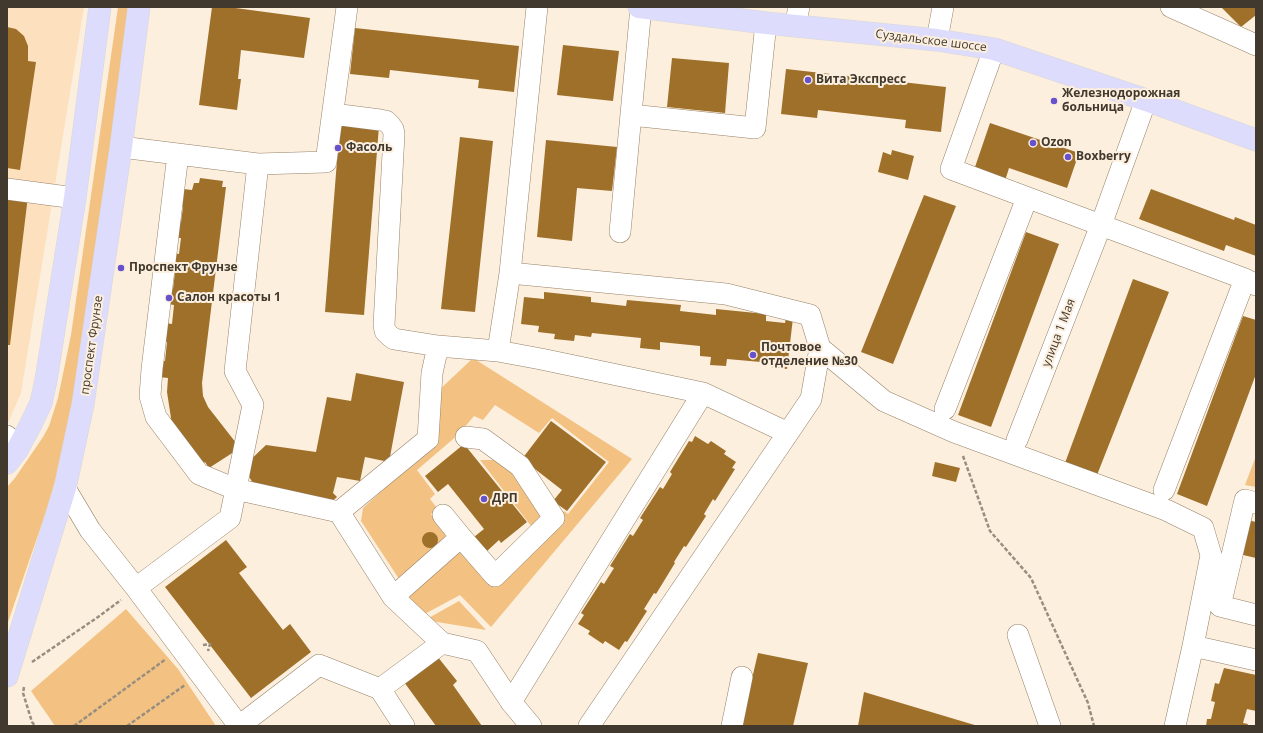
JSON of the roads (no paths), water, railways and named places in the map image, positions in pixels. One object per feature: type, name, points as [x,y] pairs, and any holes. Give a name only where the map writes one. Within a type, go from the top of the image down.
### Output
[{"type":"main road","points":[[10,450],[30,426],[41,403],[46,380],[75,198],[100,7]]},
{"type":"main road","name":"проспект Фрунзе","points":[[16,681],[65,488],[83,404],[121,147],[138,7]]},
{"type":"main road","name":"Суздальское шоссе","points":[[640,7],[766,23],[797,16],[994,49],[1146,100],[1256,140]]},
{"type":"street","points":[[121,147],[258,164],[326,162],[347,7]]},
{"type":"street","points":[[498,351],[510,273],[537,7]]},
{"type":"street","points":[[620,232],[640,7]]},
{"type":"street","points":[[937,40],[943,7]]},
{"type":"street","points":[[1170,7],[1256,45]]},
{"type":"street","points":[[631,116],[755,128],[766,23]]},
{"type":"street","points":[[994,49],[951,170],[1251,282],[1164,490]]},
{"type":"street","name":"улица 1 Мая","points":[[1017,440],[1101,225],[1146,100]]},
{"type":"street","points":[[333,114],[386,121],[393,129],[394,134],[384,325],[386,331],[394,339],[438,346],[498,351],[703,393],[788,433]]},
{"type":"street","points":[[178,154],[152,369],[150,396],[156,417],[199,474],[235,489],[339,512],[393,597],[442,643],[477,651],[511,702],[531,726]]},
{"type":"street","points":[[136,588],[230,518],[253,405],[235,371],[258,164]]},
{"type":"street","points":[[7,190],[75,198]]},
{"type":"street","points":[[945,409],[1027,198]]},
{"type":"street","points":[[510,273],[726,294],[810,315],[820,348],[811,399],[589,726]]},
{"type":"street","points":[[339,512],[428,439],[432,373],[438,346]]},
{"type":"street","points":[[820,348],[884,401],[954,432],[1166,510],[1203,528],[1211,555],[1193,646],[1174,726]]},
{"type":"street","points":[[511,702],[703,393]]},
{"type":"street","points":[[443,515],[495,576],[554,518],[520,466],[483,439],[466,436]]},
{"type":"street","points":[[65,488],[90,530],[136,588],[239,726],[318,665],[380,689],[404,726]]},
{"type":"street","points":[[1256,503],[1245,500],[1220,606],[1256,615]]},
{"type":"street","points":[[393,597],[461,537]]},
{"type":"street","points":[[1018,635],[1050,726]]},
{"type":"street","points":[[380,689],[442,643]]},
{"type":"street","points":[[1193,646],[1256,660]]},
{"type":"street","points":[[732,726],[742,676]]},
{"type":"place","name":"Вита Экспресс","points":[[808,80]]},
{"type":"place","name":"Железнодорожная больница","points":[[1054,101]]},
{"type":"place","name":"Ozon","points":[[1033,143]]},
{"type":"place","name":"Фасоль","points":[[338,148]]},
{"type":"place","name":"Boxberry","points":[[1068,157]]},
{"type":"place","name":"Проспект Фрунзе","points":[[121,268]]},
{"type":"place","name":"Салон красоты 1","points":[[169,298]]},
{"type":"place","name":"Почтовое отделение №30","points":[[753,355]]},
{"type":"place","name":"ДРП","points":[[484,499]]}]
